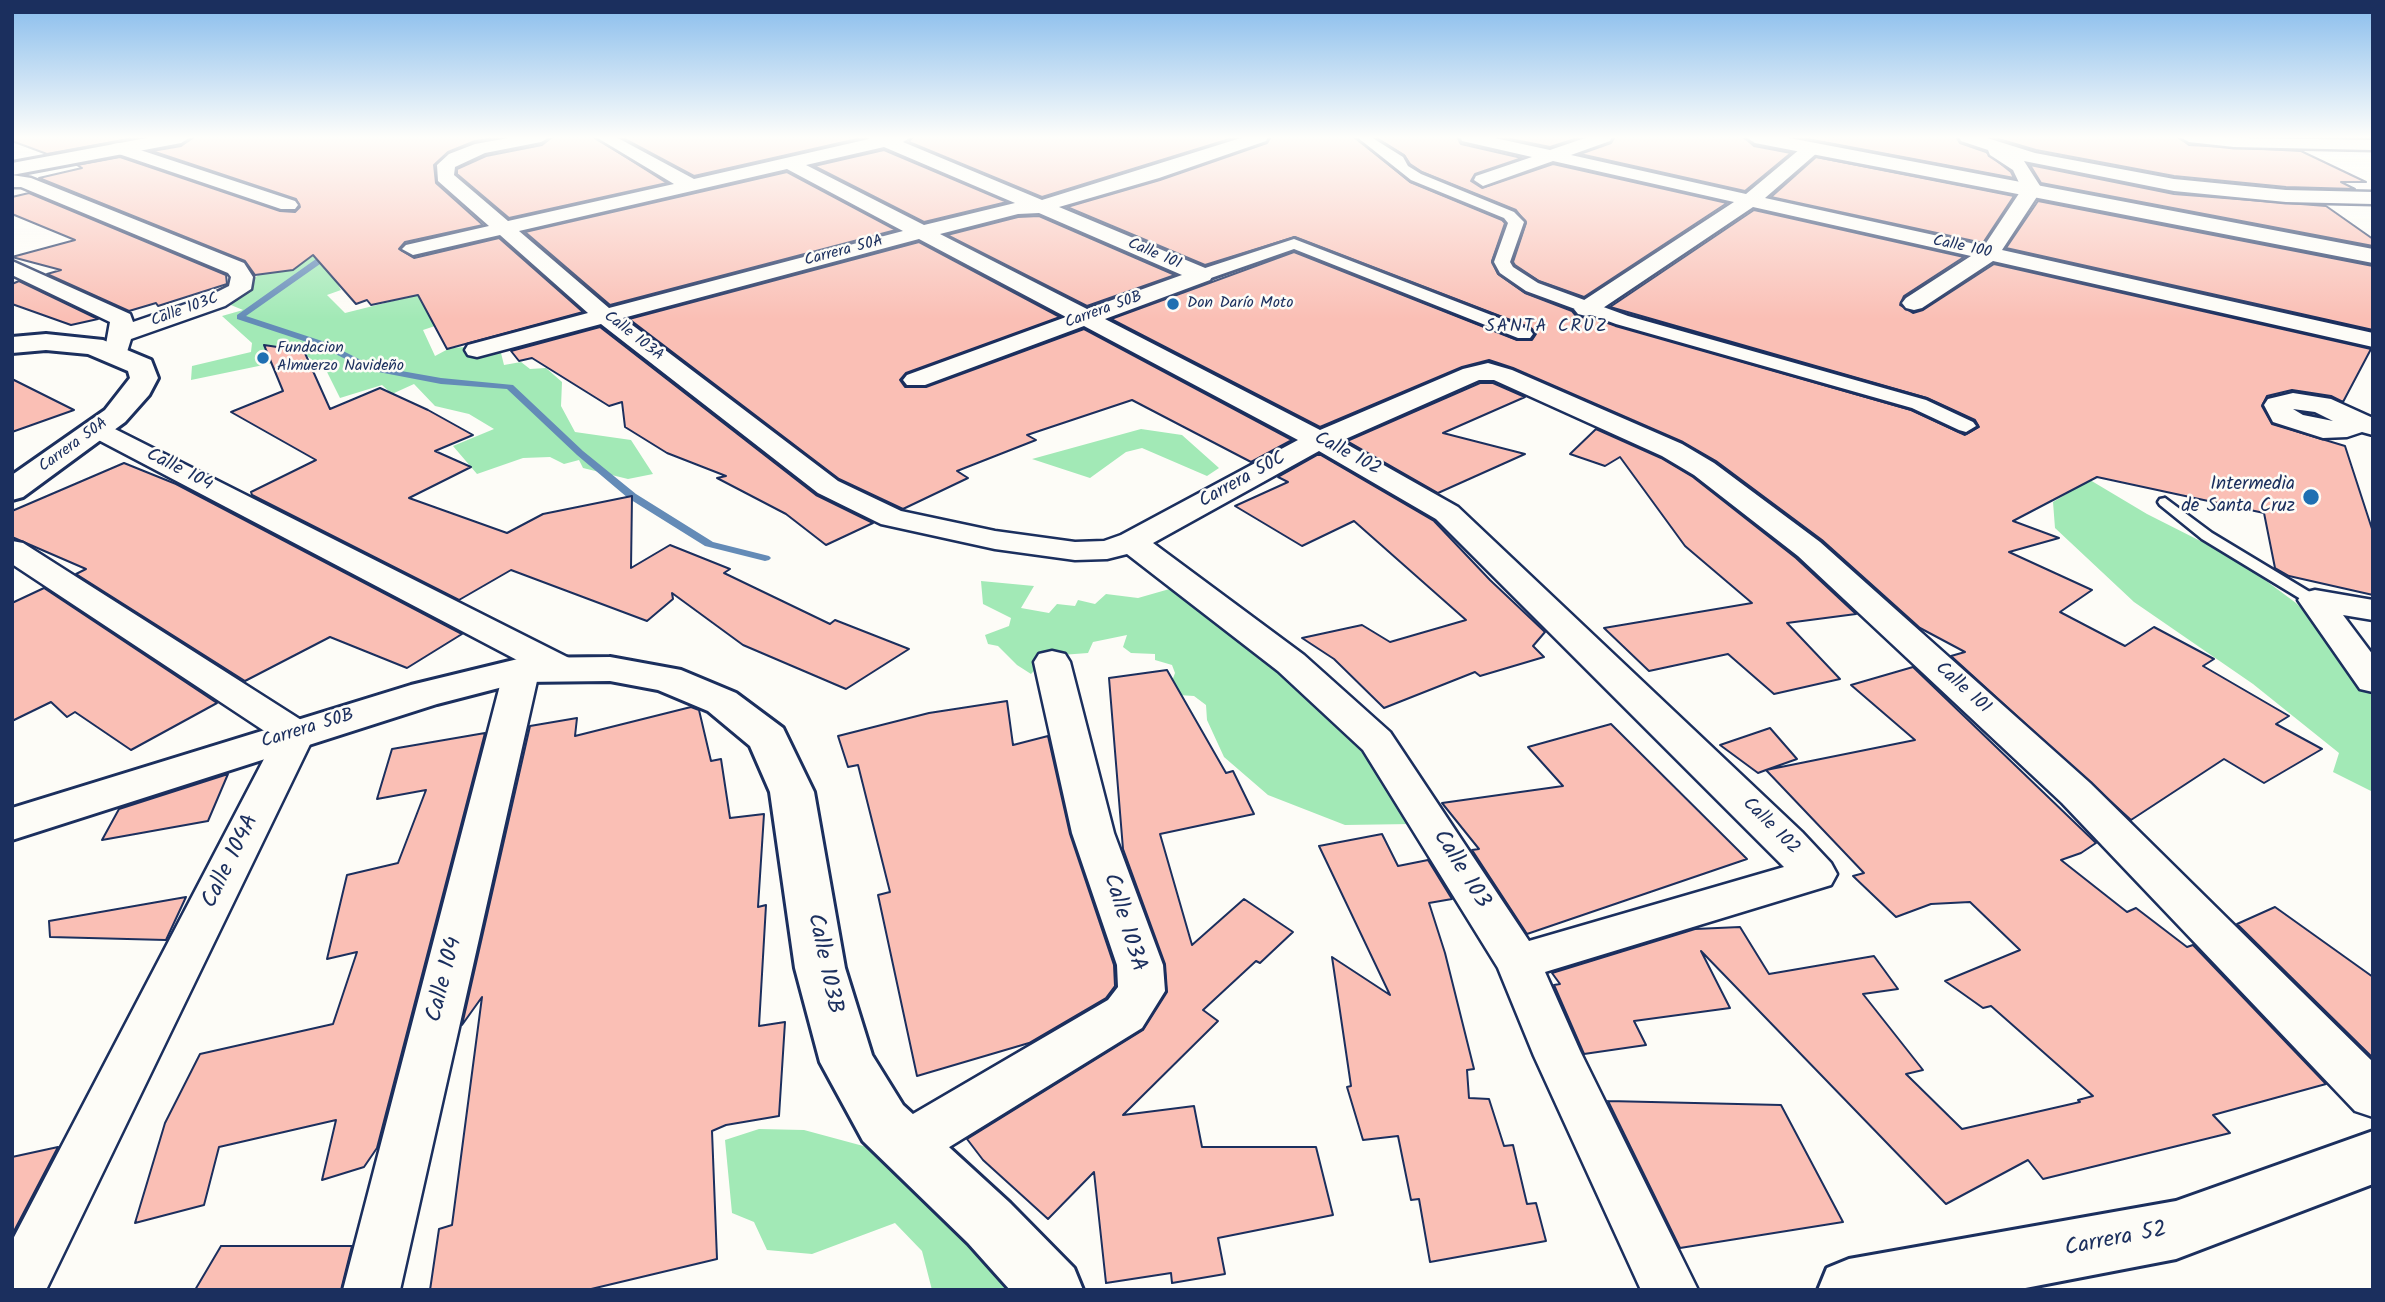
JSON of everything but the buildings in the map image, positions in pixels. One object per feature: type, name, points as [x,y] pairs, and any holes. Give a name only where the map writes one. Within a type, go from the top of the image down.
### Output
[{"type":"street","name":"Calle 103C","points":[[61,198],[236,268],[242,277],[240,289],[217,301],[119,335]]},
{"type":"street","points":[[267,198],[288,205]]},
{"type":"street","name":"Calle 103A","points":[[470,198],[605,316],[828,487],[892,518],[995,540],[1075,551]]},
{"type":"street","points":[[413,249],[631,198]]},
{"type":"street","name":"Calle 102","points":[[856,198],[1319,440],[1447,513],[1787,843],[1815,874],[1518,962]]},
{"type":"street","name":"Calle 101","points":[[1020,198],[1202,275]]},
{"type":"street","name":"Carrera 50A","points":[[477,350],[922,232],[1071,198]]},
{"type":"street","points":[[1467,198],[1509,215],[1516,222],[1502,262],[1506,270],[1532,287],[1587,309],[1919,404],[1966,426]]},
{"type":"street","name":"Calle 100","points":[[1735,198],[2373,340]]},
{"type":"street","points":[[1587,309],[1753,198]]},
{"type":"street","points":[[1914,303],[1989,254],[2026,198]]},
{"type":"street","points":[[2077,198],[2373,256]]},
{"type":"street","name":"Carrera 50B","points":[[916,380],[1294,244],[1524,334]]},
{"type":"street","points":[[12,267],[119,335]]},
{"type":"street","name":"Carrera 50A","points":[[12,345],[46,342],[93,346],[119,335],[141,366],[144,378],[139,389],[99,429],[12,490]]},
{"type":"street","name":"Calle 101","points":[[1488,371],[1503,374],[1672,450],[1704,470],[1809,549],[2076,793],[2373,1095]]},
{"type":"street","name":"Carrera 50C","points":[[1075,551],[1107,550],[1132,542],[1319,440],[1472,374],[1488,371]]},
{"type":"street","name":"Calle 104","points":[[99,429],[540,669],[371,1290]]},
{"type":"street","name":"Calle 103","points":[[1132,542],[1292,663],[1377,741],[1518,962],[1558,1056],[1670,1290]]},
{"type":"street","points":[[12,550],[296,734]]},
{"type":"street","points":[[2315,600],[2373,610]]},
{"type":"street","points":[[2315,600],[2373,681]]},
{"type":"street","name":"Calle 103A","points":[[907,1145],[1125,1014],[1142,991],[1140,965],[1093,833],[1052,662]]},
{"type":"street","name":"Carrera 50B","points":[[12,824],[425,694],[540,669],[610,669]]},
{"type":"street","name":"Calle 103B","points":[[610,669],[667,679],[722,702],[768,738],[792,792],[820,968],[847,1062],[883,1123],[989,1223],[1052,1290]]},
{"type":"street","name":"Calle 104A","points":[[22,1262],[296,734]]},
{"type":"street","name":"Carrera 52","points":[[1849,1290],[2176,1230],[2373,1157]]},
{"type":"lane","points":[[2165,502],[2207,536],[2315,600]]},
{"type":"green space","points":[[286,198],[372,198],[333,276],[341,290],[327,295],[345,313],[421,294],[453,320],[423,330],[435,356],[450,348],[499,345],[504,365],[521,362],[530,369],[546,368],[562,382],[561,406],[575,432],[631,440],[653,474],[628,479],[583,468],[579,460],[564,464],[550,457],[523,458],[477,474],[453,446],[494,429],[469,414],[435,406],[414,384],[392,394],[382,385],[340,398],[326,370],[307,356],[191,380],[192,366],[251,352],[252,343],[222,316],[243,310],[226,303],[264,270],[239,260],[281,245],[310,212]]},
{"type":"green space","points":[[1141,429],[1182,435],[1219,468],[1207,476],[1142,448],[1126,452],[1090,478],[1032,459]]},
{"type":"green space","points":[[2090,480],[2147,514],[2238,560],[2296,603],[2373,680],[2373,792],[2333,772],[2339,753],[2253,684],[2134,602],[2055,528],[2053,502]]},
{"type":"green space","points":[[981,581],[1034,586],[1021,608],[1049,613],[1057,604],[1075,606],[1078,600],[1095,604],[1106,594],[1138,598],[1180,586],[1392,745],[1411,824],[1345,825],[1268,795],[1224,757],[1207,720],[1206,705],[1194,696],[1178,695],[1171,684],[1175,673],[1172,665],[1155,660],[1155,654],[1131,653],[1123,647],[1127,635],[1093,642],[1088,653],[1048,656],[1031,674],[1017,665],[998,646],[988,644],[985,635],[1009,626],[1011,618],[983,604]]},
{"type":"green space","points":[[759,1129],[804,1130],[867,1147],[909,1182],[1020,1290],[932,1290],[922,1251],[895,1223],[812,1254],[767,1250],[754,1222],[732,1213],[725,1140]]},
{"type":"waterway","points":[[324,249],[327,255],[240,317],[322,344],[371,368],[441,381],[510,387],[580,453],[632,496],[709,544],[765,558]]},
{"type":"place","name":"Don Darío Moto","points":[[1173,304]]},
{"type":"place","name":"Fundacion Almuerzo Navideño","points":[[263,358]]},
{"type":"place","name":"Intermedia de Santa Cruz","points":[[2311,497]]},
{"type":"district","name":"SANTA CRUZ","points":[[1547,328]]}]
